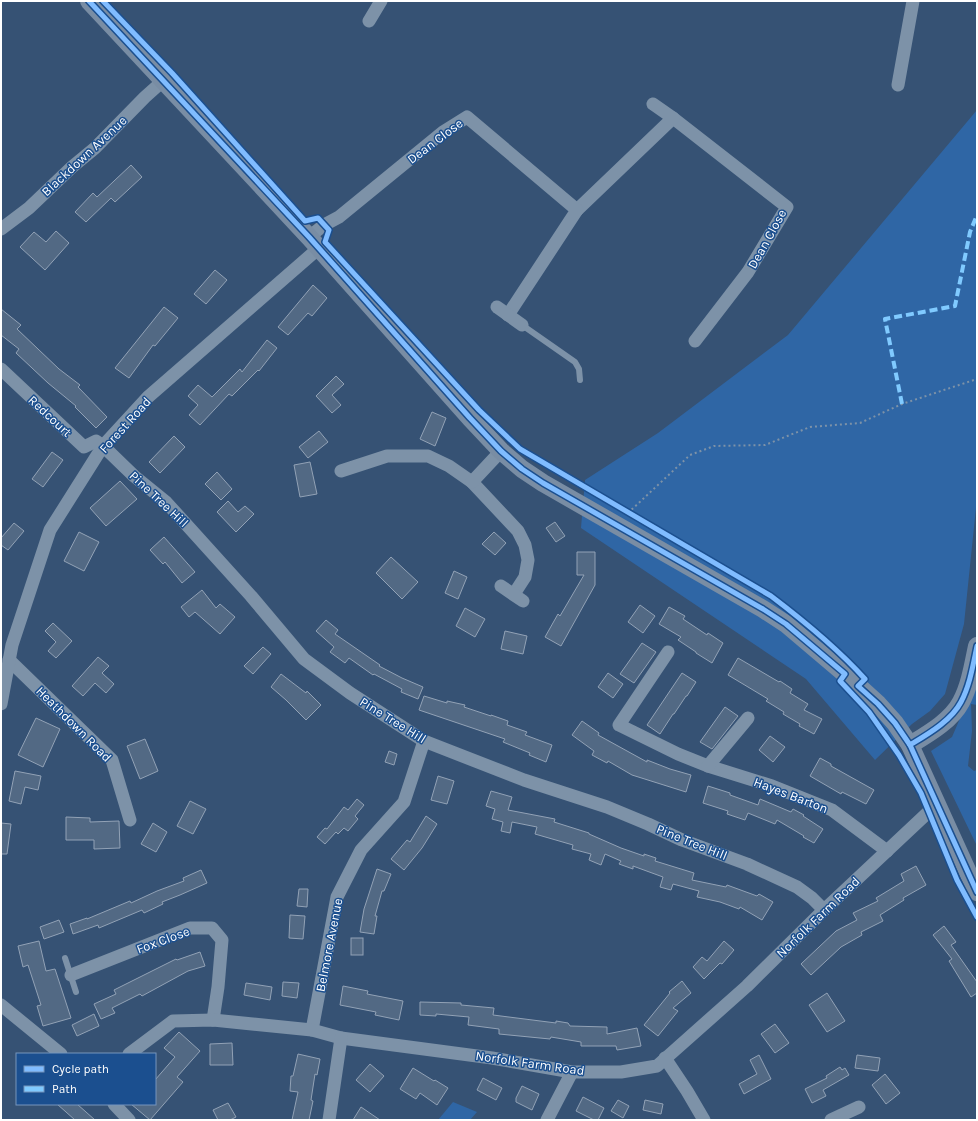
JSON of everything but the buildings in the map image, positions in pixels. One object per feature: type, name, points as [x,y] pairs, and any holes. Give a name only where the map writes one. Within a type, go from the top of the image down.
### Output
[{"type":"main road","points":[[95,3],[501,451],[522,469],[543,483],[756,605],[786,624],[878,704],[895,723],[910,745],[977,892]]},
{"type":"main road","points":[[910,745],[931,733],[961,703],[970,678],[977,646]]},
{"type":"street","points":[[369,21],[381,1]]},
{"type":"street","points":[[898,84],[913,1]]},
{"type":"street","name":"Blackdown Avenue","points":[[1,229],[29,208],[72,167],[95,148],[145,97],[164,80]]},
{"type":"street","name":"Dean Close","points":[[653,104],[787,207],[748,272],[695,341]]},
{"type":"street","name":"Dean Close","points":[[314,243],[324,225],[339,217],[443,132],[467,117],[577,210]]},
{"type":"street","points":[[522,325],[502,311],[577,210],[673,118]]},
{"type":"street","name":"Forest Road","points":[[1,704],[12,645],[50,530],[103,446],[148,397],[314,243]]},
{"type":"street","name":"Redcourt","points":[[1,369],[84,447],[96,441],[103,446]]},
{"type":"street","name":"Pine Tree Hill","points":[[103,446],[134,476],[171,507],[251,596],[304,659],[350,693],[424,741],[524,780],[607,807],[682,840],[747,864],[797,887],[812,898],[824,910]]},
{"type":"street","points":[[472,482],[501,451]]},
{"type":"street","points":[[342,471],[387,456],[428,456],[449,466],[472,482],[518,531],[525,545],[528,560],[519,597],[501,586]]},
{"type":"street","name":"Hayes Barton","points":[[668,652],[619,725],[678,754],[708,766],[772,786],[832,810],[887,851]]},
{"type":"street","name":"Heathdown Road","points":[[9,660],[112,760],[130,820]]},
{"type":"street","points":[[708,766],[748,718]]},
{"type":"street","name":"Belmore Avenue","points":[[312,1030],[337,897],[361,850],[404,802],[424,741]]},
{"type":"street","name":"Norfolk Farm Road","points":[[130,1053],[173,1021],[213,1020],[312,1030],[341,1038],[492,1058],[572,1072],[621,1072],[657,1066],[747,986],[824,910],[937,804]]},
{"type":"street","name":"Fox Close","points":[[71,975],[190,928],[212,928],[222,940],[218,987],[213,1020]]},
{"type":"street","points":[[1,1004],[60,1053]]},
{"type":"street","points":[[329,1120],[341,1038]]},
{"type":"street","points":[[665,1058],[704,1120]]},
{"type":"street","points":[[547,1120],[572,1072]]},
{"type":"street","points":[[115,1105],[129,1120]]},
{"type":"street","points":[[831,1120],[860,1107]]},
{"type":"lane","points":[[522,325],[575,362],[580,380]]},
{"type":"lane","points":[[65,958],[76,992]]},
{"type":"path","points":[[628,513],[690,455],[714,446],[765,445],[810,427],[860,423],[902,404],[977,379]]},
{"type":"shaded area","points":[[977,110],[977,498],[964,624],[945,694],[930,711],[912,724],[875,760],[806,679],[581,528],[585,480],[658,433],[788,335]]},
{"type":"shaded area","points":[[977,679],[977,705],[971,704],[972,731],[968,766],[974,771],[977,770],[977,846],[931,751],[952,737]]},
{"type":"shaded area","points":[[453,1102],[477,1112],[470,1120],[438,1120]]},
{"type":"marked path","points":[[902,404],[885,319],[955,306],[970,232],[977,215]]},
{"type":"cycle path","points":[[89,1],[309,237],[501,451],[522,469],[543,483],[763,609],[786,624],[845,674],[840,681],[869,712],[899,755],[921,793],[957,880],[977,917]]},
{"type":"cycle path","points":[[103,1],[172,73],[305,221],[318,218],[329,230],[325,242],[479,410],[520,449],[771,596],[796,615],[843,656],[865,679],[858,686],[878,704],[895,723],[910,745],[977,892]]},
{"type":"cycle path","points":[[910,745],[945,721],[957,709],[967,689],[977,646]]}]
